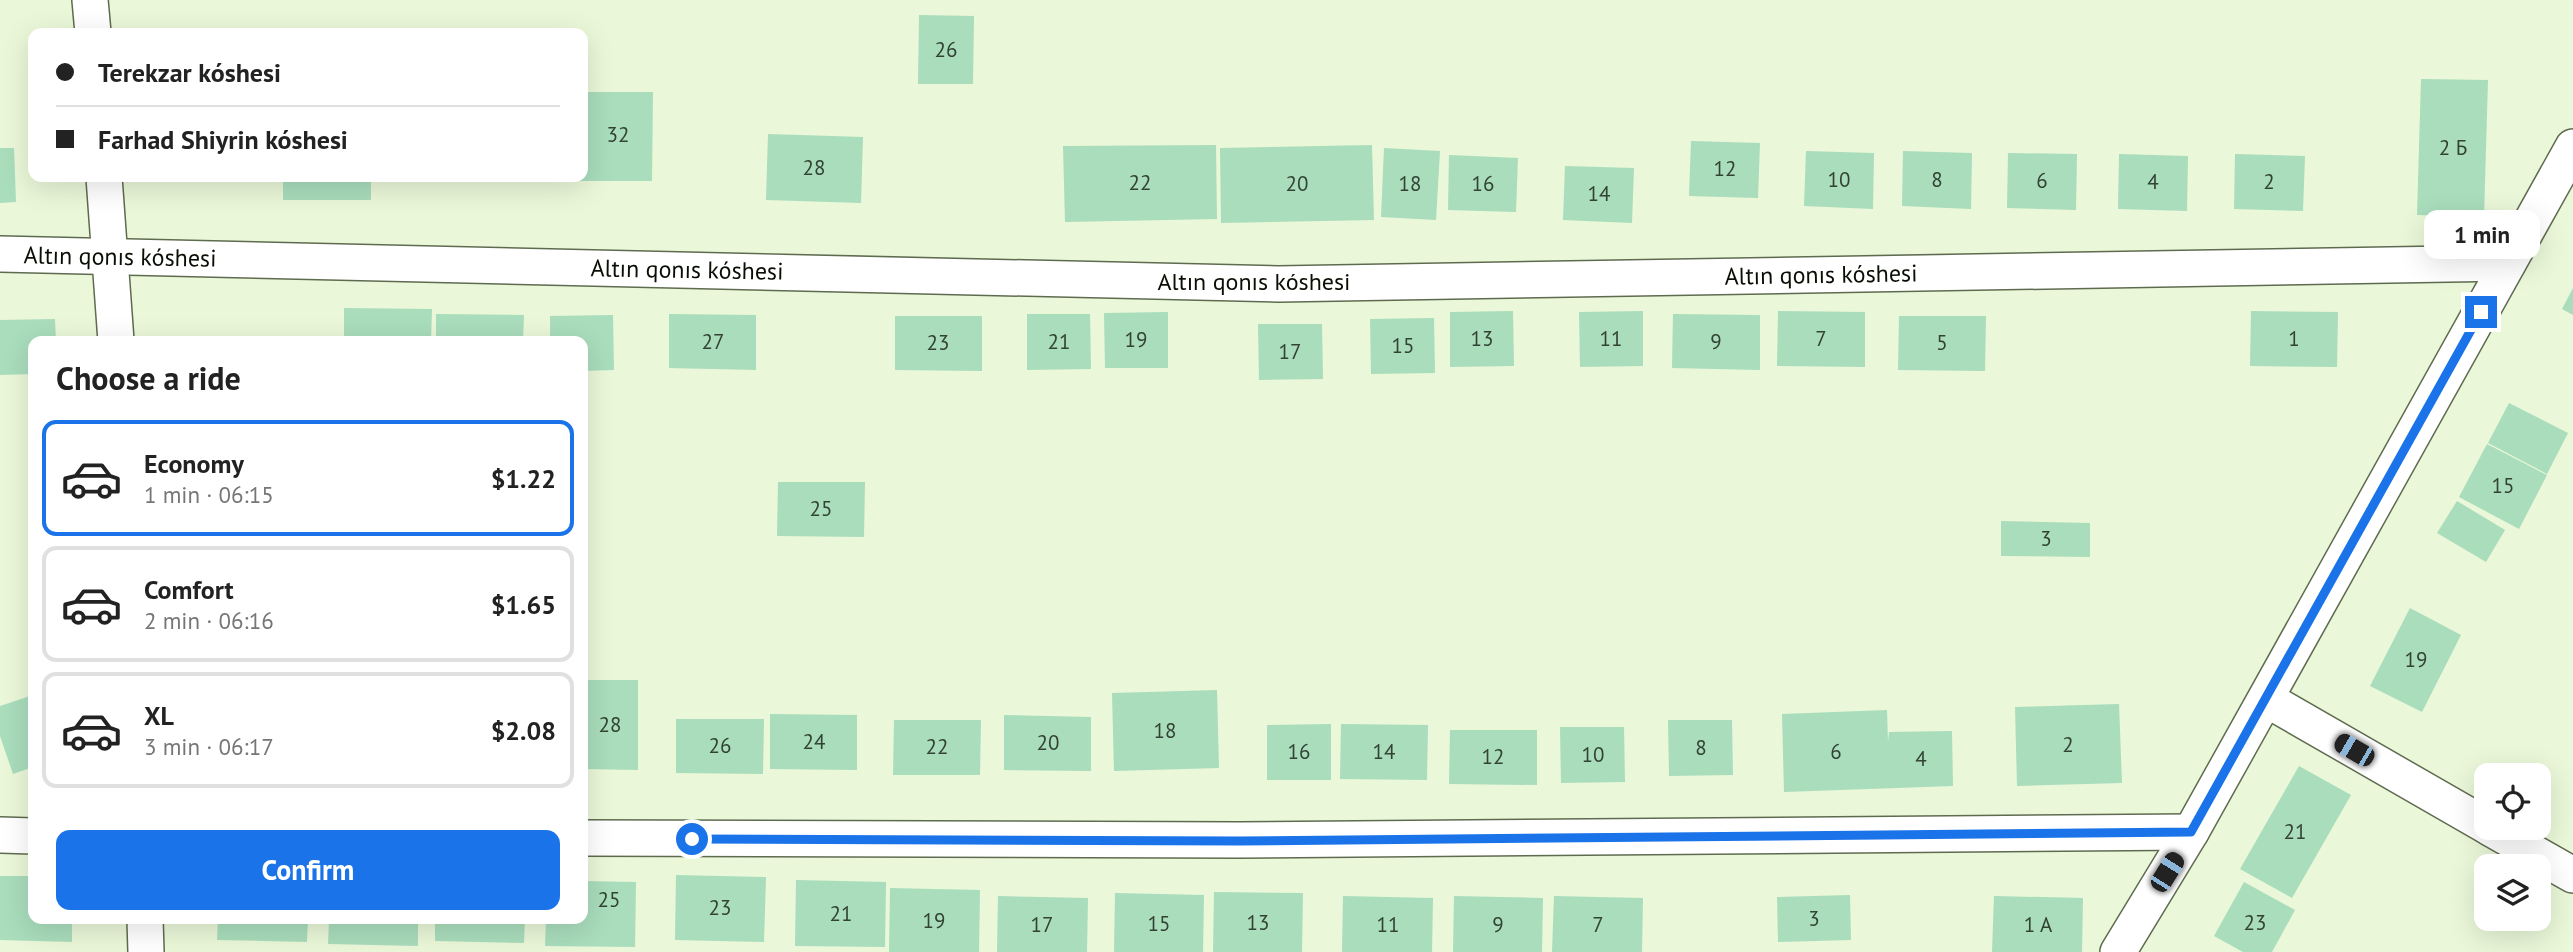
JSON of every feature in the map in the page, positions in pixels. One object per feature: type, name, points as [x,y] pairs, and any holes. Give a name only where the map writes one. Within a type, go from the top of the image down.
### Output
[{"type":"street","points":[[90,0],[93,28]]},
{"type":"street","points":[[2118,952],[2191,832],[2573,147]]},
{"type":"street","points":[[104,182],[116,336]]},
{"type":"street","name":"Altın qonıs kóshesi","points":[[0,254],[1278,284],[2508,263]]},
{"type":"street","points":[[2266,699],[2474,819]]},
{"type":"street","points":[[588,838],[1239,841],[2191,832]]},
{"type":"street","points":[[0,835],[28,836]]},
{"type":"street","points":[[2511,840],[2573,875]]},
{"type":"street","points":[[145,924],[146,952]]},
{"type":"building","points":[[919,15],[974,16],[973,84],[918,84]]},
{"type":"building","points":[[2421,79],[2488,80],[2484,217],[2417,215]]},
{"type":"building","points":[[588,92],[653,92],[652,181],[588,181]]},
{"type":"building","points":[[768,134],[863,137],[861,203],[766,200]]},
{"type":"building","points":[[1691,141],[1760,143],[1758,198],[1689,196]]},
{"type":"building","points":[[1216,145],[1217,219],[1065,222],[1063,146]]},
{"type":"building","points":[[1372,145],[1374,220],[1221,223],[1220,148]]},
{"type":"building","points":[[0,148],[14,148],[16,202],[0,203]]},
{"type":"building","points":[[1384,148],[1440,151],[1436,220],[1381,217]]},
{"type":"building","points":[[1806,151],[1874,153],[1873,209],[1804,206]]},
{"type":"building","points":[[1903,151],[1972,153],[1971,209],[1902,206]]},
{"type":"building","points":[[2008,153],[2077,154],[2076,210],[2007,208]]},
{"type":"building","points":[[2119,154],[2188,156],[2187,211],[2118,209]]},
{"type":"building","points":[[2235,154],[2305,156],[2303,211],[2234,209]]},
{"type":"building","points":[[1449,155],[1518,158],[1516,212],[1448,210]]},
{"type":"building","points":[[1565,166],[1634,168],[1632,223],[1563,220]]},
{"type":"building","points":[[283,182],[371,182],[371,200],[283,200]]},
{"type":"building","points":[[2573,288],[2573,315],[2562,309]]},
{"type":"building","points":[[344,308],[432,309],[431,336],[344,336]]},
{"type":"building","points":[[1513,311],[1514,366],[1450,367],[1450,312]]},
{"type":"building","points":[[1643,311],[1643,366],[1580,367],[1579,312]]},
{"type":"building","points":[[1778,311],[1865,312],[1865,367],[1777,366]]},
{"type":"building","points":[[2251,311],[2338,312],[2337,367],[2250,366]]},
{"type":"building","points":[[1168,312],[1168,368],[1105,368],[1104,313]]},
{"type":"building","points":[[436,314],[524,315],[523,336],[436,336]]},
{"type":"building","points":[[669,314],[756,315],[756,370],[669,368]]},
{"type":"building","points":[[1027,314],[1090,314],[1091,369],[1027,370]]},
{"type":"building","points":[[1673,314],[1760,315],[1760,370],[1672,368]]},
{"type":"building","points":[[613,315],[614,370],[588,371],[588,336],[550,336],[550,316]]},
{"type":"building","points":[[895,316],[982,316],[982,371],[895,370]]},
{"type":"building","points":[[1899,316],[1986,316],[1985,371],[1898,370]]},
{"type":"building","points":[[1434,318],[1435,373],[1371,374],[1370,319]]},
{"type":"building","points":[[55,319],[56,336],[28,336],[28,374],[0,375],[0,320]]},
{"type":"building","points":[[1258,324],[1322,324],[1323,379],[1259,380]]},
{"type":"building","points":[[2509,403],[2568,433],[2547,474],[2488,443]]},
{"type":"building","points":[[2487,444],[2547,475],[2519,529],[2459,497]]},
{"type":"building","points":[[778,482],[865,482],[864,537],[777,536]]},
{"type":"building","points":[[2457,501],[2505,530],[2486,562],[2437,533]]},
{"type":"building","points":[[2001,521],[2090,523],[2090,557],[2001,556]]},
{"type":"building","points":[[2410,608],[2461,635],[2422,712],[2370,686]]},
{"type":"building","points":[[588,680],[638,680],[638,770],[588,769]]},
{"type":"building","points":[[1217,690],[1219,768],[1114,771],[1112,693]]},
{"type":"building","points":[[28,697],[28,769],[13,774],[0,736],[0,706]]},
{"type":"building","points":[[2119,704],[2122,783],[2017,786],[2015,707]]},
{"type":"building","points":[[1887,710],[1888,742],[1889,732],[1952,731],[1953,786],[1784,792],[1782,714]]},
{"type":"building","points":[[770,714],[857,715],[857,770],[770,769]]},
{"type":"building","points":[[1004,715],[1091,717],[1091,771],[1004,770]]},
{"type":"building","points":[[676,719],[764,719],[763,774],[676,773]]},
{"type":"building","points":[[894,720],[981,720],[980,775],[893,775]]},
{"type":"building","points":[[1668,720],[1732,720],[1733,775],[1669,776]]},
{"type":"building","points":[[1331,724],[1331,780],[1267,780],[1267,725]]},
{"type":"building","points":[[1341,724],[1428,725],[1427,780],[1340,779]]},
{"type":"building","points":[[1560,727],[1624,727],[1625,782],[1561,783]]},
{"type":"building","points":[[1450,730],[1537,730],[1537,785],[1449,784]]},
{"type":"building","points":[[2299,766],[2351,795],[2292,898],[2240,869]]},
{"type":"building","points":[[676,875],[766,877],[764,942],[675,940]]},
{"type":"building","points":[[0,876],[28,876],[28,924],[72,924],[72,942],[0,940]]},
{"type":"building","points":[[796,880],[886,882],[885,947],[795,946]]},
{"type":"building","points":[[588,881],[636,882],[635,947],[545,946],[546,924],[588,924]]},
{"type":"building","points":[[2244,882],[2295,910],[2272,952],[2243,952],[2214,936]]},
{"type":"building","points":[[890,888],[980,890],[979,952],[889,952]]},
{"type":"building","points":[[1214,892],[1303,893],[1302,952],[1213,952]]},
{"type":"building","points":[[1115,893],[1204,895],[1203,952],[1114,952]]},
{"type":"building","points":[[1850,895],[1851,940],[1778,942],[1777,897]]},
{"type":"building","points":[[998,896],[1088,898],[1087,952],[997,952]]},
{"type":"building","points":[[1343,896],[1433,898],[1432,952],[1342,952]]},
{"type":"building","points":[[1454,896],[1543,898],[1542,952],[1453,952]]},
{"type":"building","points":[[1554,896],[1643,898],[1642,952],[1552,952]]},
{"type":"building","points":[[1994,896],[2083,898],[2082,952],[1992,952]]},
{"type":"building","points":[[218,924],[308,924],[307,942],[217,940]]},
{"type":"building","points":[[329,924],[418,924],[418,946],[328,944]]},
{"type":"building","points":[[435,924],[525,924],[524,943],[435,941]]},
{"type":"route","points":[[692,839],[1239,841],[2191,832],[2481,312]]}]
